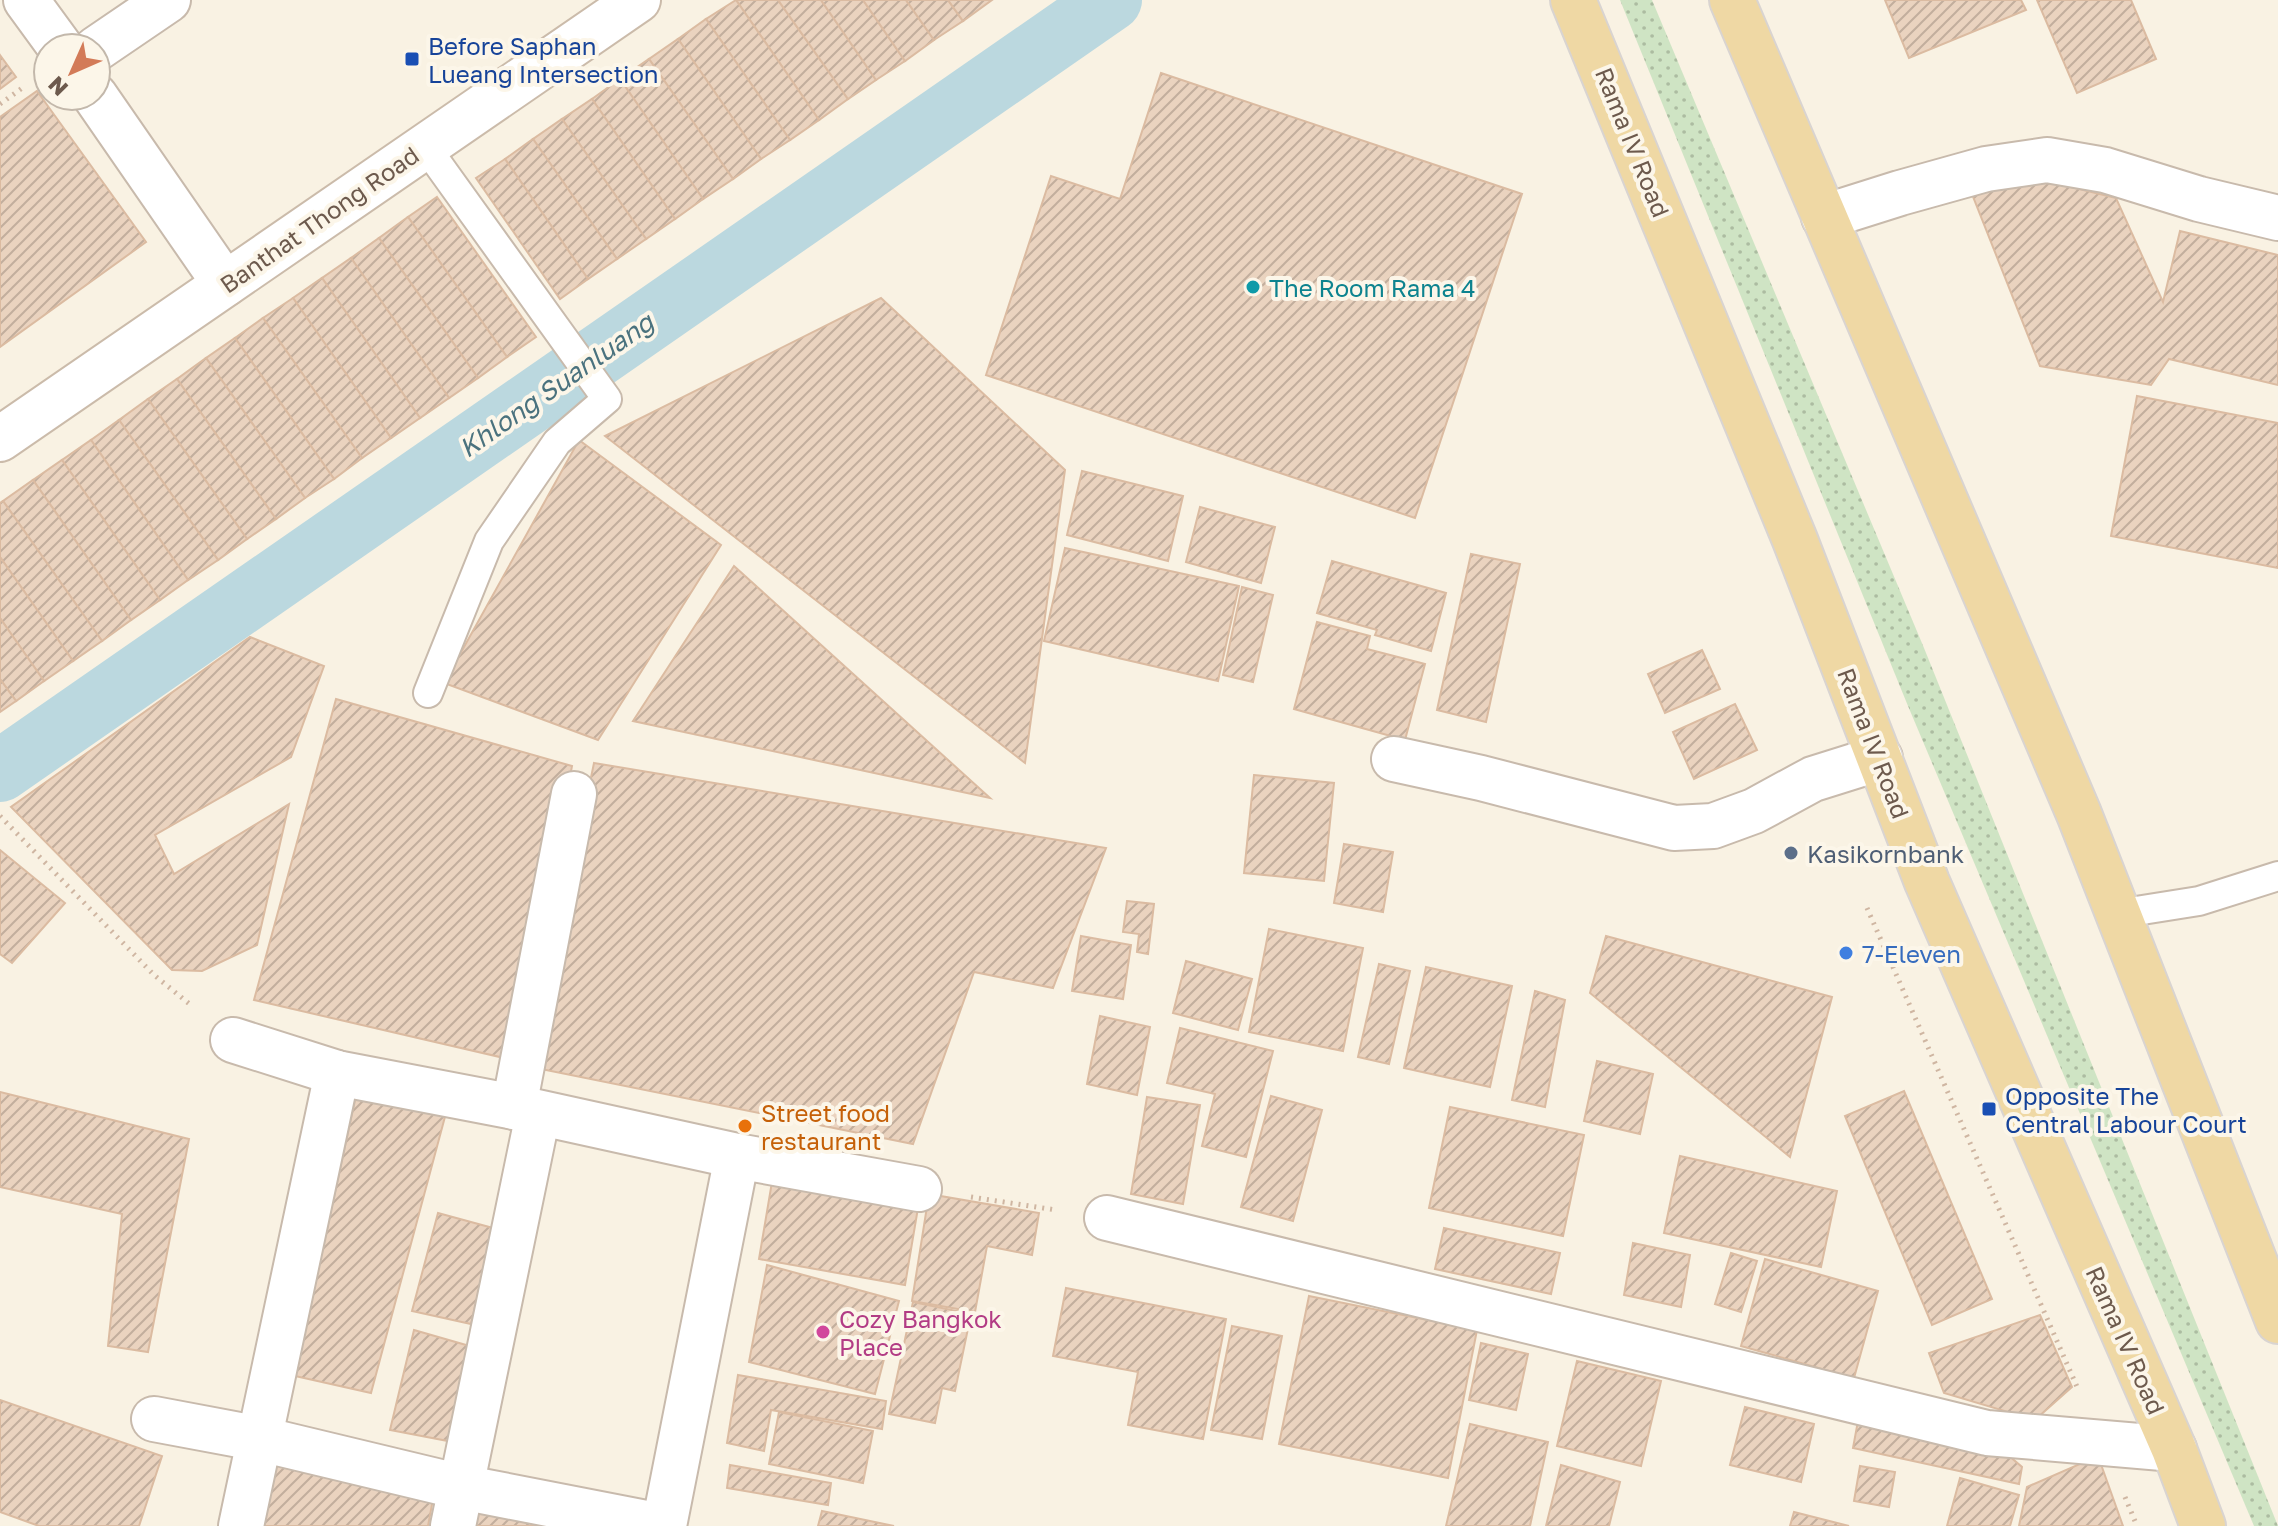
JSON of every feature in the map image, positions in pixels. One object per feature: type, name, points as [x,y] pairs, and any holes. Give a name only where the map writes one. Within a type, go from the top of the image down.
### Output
[{"type":"main road","name":"Rama IV Road","points":[[1573,0],[1795,540],[1933,897],[2174,1449],[2203,1526]]},
{"type":"main road","points":[[1732,0],[2079,814],[2278,1321]]},
{"type":"street","points":[[26,0],[49,32]]},
{"type":"street","points":[[112,38],[168,0]]},
{"type":"street","name":"Banthat Thong Road","points":[[0,439],[638,0]]},
{"type":"street","points":[[106,112],[225,284]]},
{"type":"street","points":[[1824,217],[1986,169],[2047,160],[2105,170],[2199,199],[2278,218]]},
{"type":"street","points":[[1394,759],[1674,828],[1713,826],[1754,811],[1813,779],[1880,758]]},
{"type":"street","points":[[457,1507],[526,1110],[574,794]]},
{"type":"street","points":[[233,1040],[337,1073],[737,1156],[919,1189]]},
{"type":"street","points":[[241,1526],[337,1073]]},
{"type":"street","points":[[154,1419],[261,1439],[457,1507],[663,1526],[737,1156]]},
{"type":"street","points":[[1107,1218],[1987,1433],[2174,1449]]},
{"type":"lane","points":[[425,146],[607,399],[557,442],[489,541],[428,693]]},
{"type":"lane","points":[[2117,914],[2199,901],[2278,876]]},
{"type":"path","points":[[0,816],[154,975],[233,1040]]},
{"type":"path","points":[[1867,908],[2137,1526]]},
{"type":"path","points":[[919,1189],[1107,1218]]},
{"type":"green space","points":[[1620,0],[1652,0],[1924,648],[2278,1526],[2254,1526],[1908,706]]},
{"type":"building","points":[[736,0],[778,0],[848,99],[819,120]]},
{"type":"building","points":[[736,0],[819,120],[790,140],[706,19]]},
{"type":"building","points":[[778,0],[821,0],[876,80],[848,99]]},
{"type":"building","points":[[821,0],[863,0],[905,61],[876,80]]},
{"type":"building","points":[[863,0],[906,0],[934,40],[905,61]]},
{"type":"building","points":[[906,0],[948,0],[963,21],[934,40]]},
{"type":"building","points":[[948,0],[992,0],[963,21]]},
{"type":"building","points":[[1885,0],[2021,0],[2026,10],[1909,58]]},
{"type":"building","points":[[2037,0],[2131,0],[2156,59],[2077,93]]},
{"type":"building","points":[[706,19],[790,140],[761,159],[678,39]]},
{"type":"building","points":[[678,39],[761,159],[733,179],[649,59]]},
{"type":"building","points":[[0,55],[16,77],[0,89]]},
{"type":"building","points":[[649,59],[733,179],[703,199],[620,79]]},
{"type":"building","name":"The Room Rama 4","points":[[1161,73],[1522,194],[1415,518],[986,375],[1051,176],[1120,199]]},
{"type":"building","points":[[620,79],[703,199],[675,219],[592,99]]},
{"type":"building","points":[[32,95],[32,112],[52,112],[146,242],[0,347],[0,117]]},
{"type":"building","points":[[592,99],[675,219],[646,239],[562,119]]},
{"type":"building","points":[[562,119],[646,239],[617,259],[533,139]]},
{"type":"building","points":[[533,139],[617,259],[588,279],[505,159]]},
{"type":"building","points":[[505,159],[588,279],[560,299],[476,178]]},
{"type":"building","points":[[2022,175],[2116,198],[2163,302],[2180,231],[2278,255],[2278,385],[2169,359],[2151,385],[2040,366],[1972,194]]},
{"type":"building","points":[[437,197],[536,337],[507,357],[408,217]]},
{"type":"building","points":[[408,217],[507,357],[478,378],[379,238]]},
{"type":"building","points":[[379,238],[478,378],[449,398],[351,258]]},
{"type":"building","points":[[351,258],[449,398],[420,418],[322,278]]},
{"type":"building","points":[[322,278],[420,418],[391,438],[293,298]]},
{"type":"building","points":[[293,298],[391,438],[362,458],[263,318]]},
{"type":"building","points":[[881,298],[1065,470],[1025,763],[605,436]]},
{"type":"building","points":[[263,318],[362,458],[334,479],[235,338]]},
{"type":"building","points":[[235,338],[334,479],[305,498],[206,358]]},
{"type":"building","points":[[206,358],[305,498],[276,519],[177,379]]},
{"type":"building","points":[[177,379],[276,519],[247,539],[148,399]]},
{"type":"building","points":[[2137,396],[2278,423],[2278,568],[2111,536]]},
{"type":"building","points":[[148,399],[247,539],[218,560],[119,420]]},
{"type":"building","points":[[119,420],[218,560],[188,580],[91,440]]},
{"type":"building","points":[[91,440],[188,580],[160,600],[62,460]]},
{"type":"building","points":[[579,440],[721,545],[598,740],[444,683]]},
{"type":"building","points":[[62,460],[160,600],[131,620],[33,480]]},
{"type":"building","points":[[1082,471],[1183,496],[1168,561],[1067,535]]},
{"type":"building","points":[[33,480],[131,620],[102,641],[3,501]]},
{"type":"building","points":[[3,501],[102,641],[73,661],[0,557],[0,503]]},
{"type":"building","points":[[1200,507],[1275,527],[1261,583],[1186,562]]},
{"type":"building","points":[[1065,548],[1239,586],[1218,681],[1044,641]]},
{"type":"building","points":[[1471,554],[1520,564],[1486,722],[1437,710]]},
{"type":"building","points":[[0,557],[73,661],[44,681],[0,618]]},
{"type":"building","points":[[1332,561],[1446,593],[1431,651],[1375,635],[1377,630],[1317,613]]},
{"type":"building","points":[[734,566],[990,798],[633,721]]},
{"type":"building","points":[[1242,587],[1273,595],[1253,682],[1223,675]]},
{"type":"building","points":[[0,618],[44,681],[16,701],[0,679]]},
{"type":"building","points":[[1317,622],[1370,636],[1367,649],[1425,664],[1405,740],[1294,709]]},
{"type":"building","points":[[250,637],[324,666],[291,757],[155,835],[174,874],[289,804],[257,945],[202,971],[172,970],[11,807]]},
{"type":"building","points":[[1702,650],[1720,689],[1665,713],[1648,674]]},
{"type":"building","points":[[0,679],[16,701],[0,712]]},
{"type":"building","points":[[336,699],[572,766],[517,1061],[254,1000]]},
{"type":"building","points":[[1735,704],[1757,750],[1694,779],[1673,732]]},
{"type":"building","points":[[594,763],[1106,848],[1053,988],[974,972],[913,1144],[531,1067]]},
{"type":"building","points":[[1254,775],[1334,783],[1324,881],[1244,873]]},
{"type":"building","points":[[1344,844],[1393,852],[1383,912],[1334,903]]},
{"type":"building","points":[[0,850],[65,903],[12,963],[0,954]]},
{"type":"building","points":[[1127,901],[1154,904],[1148,954],[1137,952],[1139,934],[1123,932]]},
{"type":"building","points":[[1269,929],[1363,948],[1343,1051],[1249,1032]]},
{"type":"building","points":[[1081,936],[1131,945],[1123,999],[1072,991]]},
{"type":"building","points":[[1606,936],[1832,997],[1790,1157],[1590,993]]},
{"type":"building","points":[[1186,961],[1252,979],[1238,1030],[1173,1013]]},
{"type":"building","points":[[1379,964],[1410,971],[1389,1064],[1358,1057]]},
{"type":"building","points":[[1426,967],[1512,986],[1490,1087],[1404,1068]]},
{"type":"building","points":[[1535,991],[1565,1000],[1545,1107],[1512,1100]]},
{"type":"building","points":[[1100,1016],[1150,1027],[1137,1095],[1087,1084]]},
{"type":"building","points":[[1180,1028],[1273,1051],[1246,1157],[1202,1146],[1215,1094],[1167,1083]]},
{"type":"building","points":[[1597,1061],[1653,1074],[1640,1134],[1584,1121]]},
{"type":"building","points":[[357,1091],[446,1113],[371,1393],[295,1376]]},
{"type":"building","points":[[1904,1091],[1992,1299],[1932,1325],[1845,1116]]},
{"type":"building","points":[[0,1092],[189,1139],[148,1352],[108,1346],[122,1214],[0,1187]]},
{"type":"building","points":[[1271,1096],[1322,1110],[1293,1221],[1241,1207]]},
{"type":"building","points":[[1147,1097],[1200,1105],[1183,1204],[1131,1194]]},
{"type":"building","points":[[1450,1107],[1584,1135],[1563,1236],[1429,1208]]},
{"type":"building","points":[[1680,1156],[1837,1191],[1821,1267],[1664,1233]]},
{"type":"building","points":[[774,1170],[920,1196],[905,1285],[759,1259]]},
{"type":"building","points":[[929,1194],[1039,1213],[1032,1255],[987,1246],[975,1312],[912,1301]]},
{"type":"building","points":[[438,1213],[493,1228],[471,1324],[412,1311]]},
{"type":"building","points":[[1444,1228],[1560,1253],[1551,1294],[1435,1269]]},
{"type":"building","points":[[1633,1243],[1690,1255],[1681,1307],[1624,1295]]},
{"type":"building","points":[[1731,1253],[1757,1261],[1741,1312],[1715,1304]]},
{"type":"building","points":[[1765,1259],[1878,1291],[1854,1378],[1741,1346]]},
{"type":"building","name":"Cozy Bangkok Place","points":[[767,1265],[899,1301],[875,1394],[749,1362]]},
{"type":"building","points":[[1066,1288],[1226,1319],[1203,1439],[1128,1425],[1138,1372],[1053,1356]]},
{"type":"building","points":[[1309,1296],[1477,1330],[1448,1478],[1279,1444]]},
{"type":"building","points":[[913,1302],[971,1314],[955,1391],[942,1388],[935,1423],[889,1414]]},
{"type":"building","points":[[2040,1315],[2072,1387],[2035,1420],[1944,1393],[1929,1353]]},
{"type":"building","points":[[1232,1326],[1282,1336],[1262,1439],[1211,1430]]},
{"type":"building","points":[[414,1330],[473,1347],[448,1441],[390,1430]]},
{"type":"building","points":[[1481,1343],[1528,1354],[1516,1410],[1469,1400]]},
{"type":"building","points":[[1577,1361],[1661,1381],[1641,1466],[1557,1446]]},
{"type":"building","points":[[738,1375],[886,1401],[882,1429],[771,1410],[764,1451],[727,1443]]},
{"type":"building","points":[[0,1400],[162,1456],[139,1526],[39,1526],[0,1512]]},
{"type":"building","points":[[1745,1407],[1814,1424],[1801,1482],[1730,1465]]},
{"type":"building","points":[[1860,1410],[1994,1443],[2022,1467],[2019,1484],[1853,1448]]},
{"type":"building","points":[[779,1412],[873,1431],[863,1483],[769,1464]]},
{"type":"building","points":[[1470,1424],[1548,1442],[1530,1526],[1446,1526]]},
{"type":"building","points":[[261,1449],[436,1483],[428,1526],[246,1526]]},
{"type":"building","points":[[2098,1456],[2123,1526],[2019,1526],[2027,1487]]},
{"type":"building","points":[[730,1465],[831,1483],[828,1505],[727,1488]]},
{"type":"building","points":[[1561,1465],[1620,1482],[1609,1526],[1546,1526]]},
{"type":"building","points":[[1860,1466],[1895,1472],[1889,1507],[1854,1501]]},
{"type":"building","points":[[1960,1478],[2019,1495],[2010,1526],[1947,1526]]},
{"type":"building","points":[[479,1507],[590,1526],[475,1526]]},
{"type":"building","points":[[822,1511],[894,1526],[818,1526]]},
{"type":"building","points":[[1794,1512],[1849,1526],[1790,1526]]},
{"type":"waterway","name":"Khlong Suanluang","points":[[0,771],[1111,0]]},
{"type":"place","name":"Before Saphan Lueang Intersection","points":[[412,59]]},
{"type":"place","name":"The Room Rama 4","points":[[1253,287]]},
{"type":"place","name":"Kasikornbank","points":[[1791,853]]},
{"type":"place","name":"7-Eleven","points":[[1846,953]]},
{"type":"place","name":"Opposite The Central Labour Court","points":[[1989,1109]]},
{"type":"place","name":"Street food restaurant","points":[[745,1126]]},
{"type":"place","name":"Cozy Bangkok Place","points":[[823,1332]]}]
